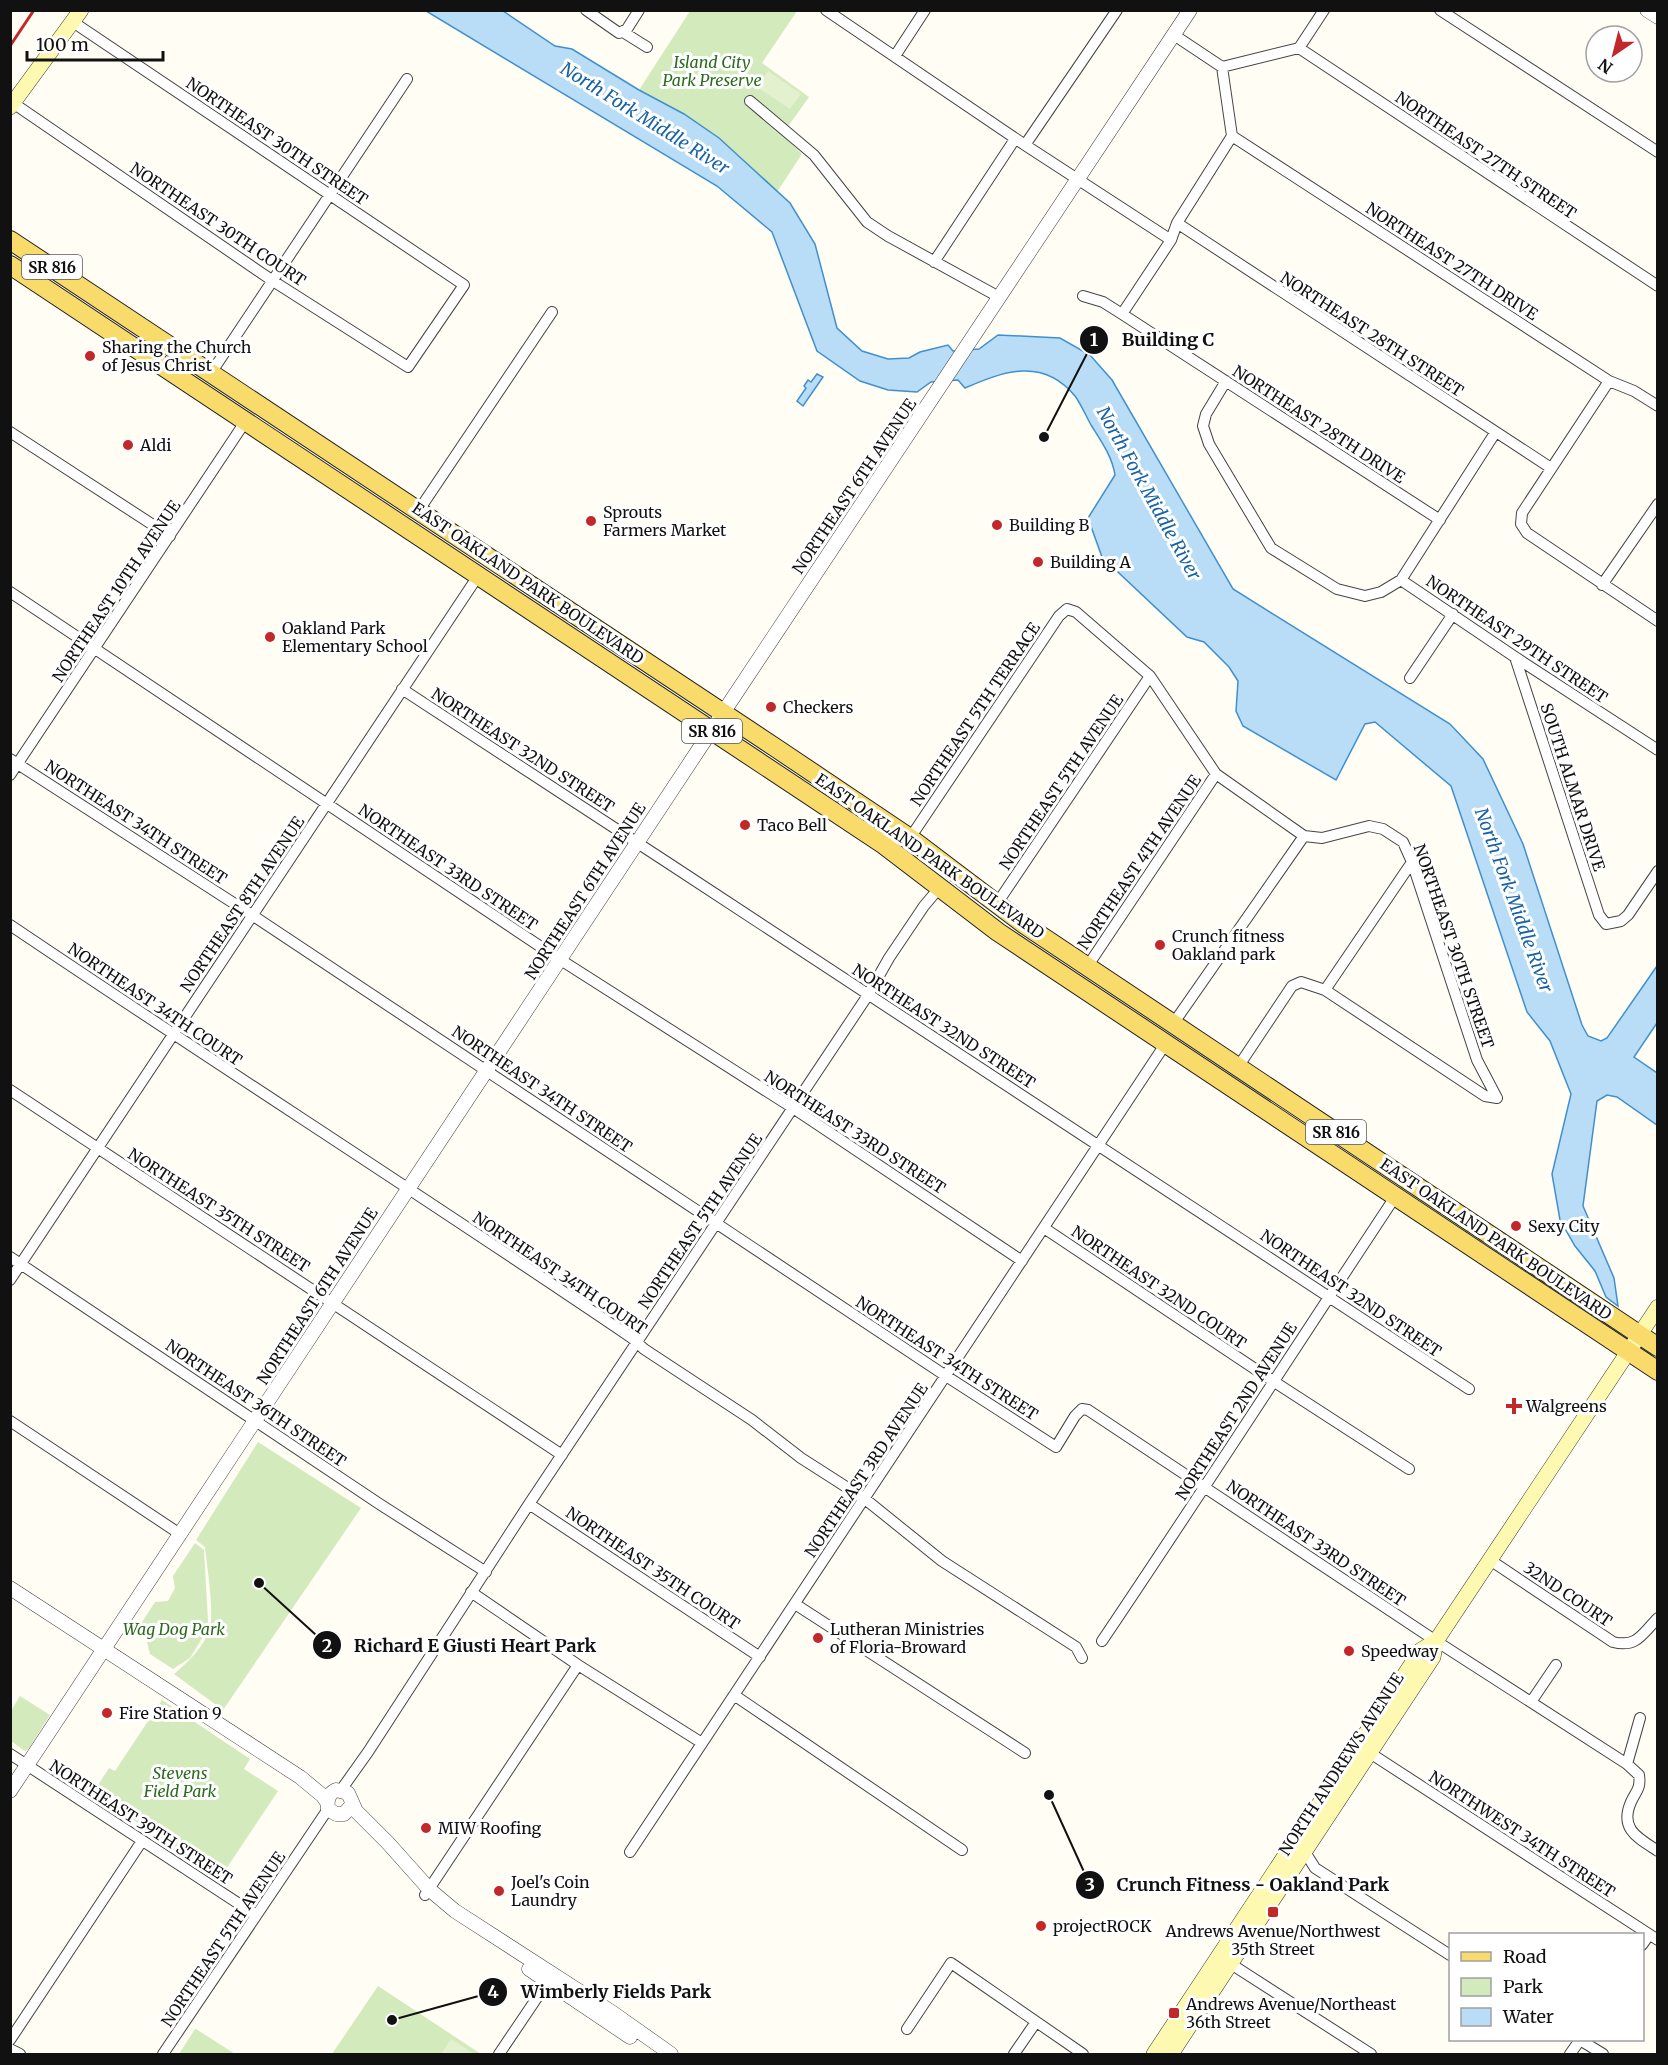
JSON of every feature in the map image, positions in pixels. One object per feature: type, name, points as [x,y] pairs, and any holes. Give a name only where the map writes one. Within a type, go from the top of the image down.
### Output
[{"type":"main road","points":[[12,105],[77,16]]},
{"type":"main road","name":"EAST OAKLAND PARK BOULEVARD","points":[[10,240],[723,712],[910,838],[996,905],[1087,967],[1639,1335]]},
{"type":"main road","name":"EAST OAKLAND PARK BOULEVARD","points":[[10,266],[897,854],[984,922],[1627,1352]]},
{"type":"main road","points":[[96,323],[114,324],[189,373],[200,376],[212,373]]},
{"type":"main road","points":[[245,422],[252,418],[264,419],[322,457],[344,461]]},
{"type":"main road","points":[[396,521],[410,518],[419,510]]},
{"type":"main road","points":[[436,548],[443,540],[450,538],[464,540]]},
{"type":"main road","points":[[939,887],[951,884],[981,893]]},
{"type":"main road","points":[[1056,970],[1072,972],[1081,971],[1087,967]]},
{"type":"main road","points":[[1166,1043],[1180,1038],[1200,1042]]},
{"type":"main road","points":[[1326,1151],[1342,1152],[1355,1144]]},
{"type":"main road","points":[[1395,1197],[1410,1190],[1434,1197]]},
{"type":"main road","name":"NORTH ANDREWS AVENUE","points":[[1159,2054],[1294,1855],[1370,1753],[1433,1657],[1436,1641],[1658,1307]]},
{"type":"main road","name":"SR 816","points":[[1639,1335],[1658,1347]]},
{"type":"main road","name":"SR 816","points":[[1627,1352],[1658,1371]]},
{"type":"main road","name":"NORTH ANDREWS AVENUE","points":[[1159,2054],[1231,1964],[1294,1855],[1421,1650],[1436,1641]]},
{"type":"street","points":[[586,10],[619,33],[623,32],[647,47]]},
{"type":"street","points":[[623,32],[639,10]]},
{"type":"street","points":[[826,10],[1020,142],[1171,240]]},
{"type":"street","points":[[895,56],[925,10]]},
{"type":"street","points":[[934,262],[1117,10]]},
{"type":"street","name":"NORTHEAST 6TH AVENUE","points":[[10,1791],[1190,10]]},
{"type":"street","points":[[1222,67],[1299,48],[1324,10]]},
{"type":"street","points":[[1440,10],[1658,152]]},
{"type":"street","points":[[1647,10],[1658,17]]},
{"type":"street","name":"NORTHEAST 30TH STREET","points":[[77,16],[330,195],[464,285],[408,367]]},
{"type":"street","points":[[1083,296],[1103,302],[1122,314],[1171,240],[1177,223],[1232,136],[1222,67],[1174,35]]},
{"type":"street","name":"NORTHEAST 27TH STREET","points":[[1299,48],[1657,286]]},
{"type":"street","points":[[212,373],[407,79]]},
{"type":"street","points":[[750,101],[814,155],[867,222],[999,297]]},
{"type":"street","name":"NORTHEAST 30TH COURT","points":[[12,105],[273,281],[408,367]]},
{"type":"street","name":"NORTHEAST 27TH DRIVE","points":[[1232,136],[1609,381],[1634,391],[1658,406]]},
{"type":"street","name":"NORTHEAST 28TH STREET","points":[[1177,223],[1551,468]]},
{"type":"street","points":[[419,510],[552,312]]},
{"type":"street","name":"NORTHEAST 28TH DRIVE","points":[[1122,314],[1440,520]]},
{"type":"street","name":"NORTHEAST 29TH STREET","points":[[1227,381],[1206,414],[1203,426],[1209,444],[1270,548],[1337,589],[1365,596],[1380,592],[1401,580],[1658,750]]},
{"type":"street","points":[[1609,381],[1522,513],[1521,524],[1527,533],[1658,621]]},
{"type":"street","name":"NORTHEAST 10TH AVENUE","points":[[10,776],[14,762],[96,649],[245,422]]},
{"type":"street","points":[[10,432],[170,536]]},
{"type":"street","points":[[1401,580],[1495,433]]},
{"type":"street","points":[[1602,585],[1658,504]]},
{"type":"street","name":"NORTHEAST 8TH AVENUE","points":[[10,1280],[478,576]]},
{"type":"street","name":"NORTHEAST 33RD STREET","points":[[10,592],[560,959],[793,1108],[1022,1261]]},
{"type":"street","name":"NORTHEAST 5TH TERRACE","points":[[910,838],[1059,616],[1067,609],[1081,615],[1150,676]]},
{"type":"street","points":[[1410,678],[1453,614]]},
{"type":"street","name":"SOUTH ALMAR DRIVE","points":[[1515,657],[1599,915],[1606,924],[1621,921],[1628,915],[1658,872]]},
{"type":"street","points":[[1150,676],[1216,774],[1304,836],[1173,1024]]},
{"type":"street","name":"NORTHEAST 5TH AVENUE","points":[[996,905],[1150,676]]},
{"type":"street","name":"NORTHEAST 32ND STREET","points":[[402,689],[867,995],[1100,1144],[1469,1389]]},
{"type":"street","name":"NORTHEAST 34TH STREET","points":[[14,762],[252,915],[1056,1447],[1082,1409],[1088,1410]]},
{"type":"street","name":"NORTHEAST 4TH AVENUE","points":[[1087,967],[1216,774]]},
{"type":"street","name":"NORTHEAST 30TH STREET","points":[[1304,836],[1322,838],[1369,826],[1383,829],[1403,842],[1412,862],[1477,1060],[1497,1098],[1485,1096],[1325,990]]},
{"type":"street","points":[[1238,1067],[1292,986],[1301,982],[1325,990],[1412,862]]},
{"type":"street","name":"NORTHEAST 5TH AVENUE","points":[[163,2055],[309,1840],[310,1833],[338,1803],[368,1752],[471,1592],[793,1108],[924,906],[939,887]]},
{"type":"street","name":"NORTHEAST 34TH COURT","points":[[10,925],[542,1277],[752,1420],[801,1458],[864,1499],[942,1561],[1076,1647],[1082,1658]]},
{"type":"street","name":"NORTHEAST 3RD AVENUE","points":[[630,1852],[1166,1043]]},
{"type":"street","name":"NORTHEAST 35TH STREET","points":[[10,1090],[562,1455]]},
{"type":"street","name":"NORTHEAST 2ND AVENUE","points":[[1102,1641],[1395,1197]]},
{"type":"street","name":"NORTHEAST 32ND COURT","points":[[1044,1228],[1409,1469]]},
{"type":"street","name":"NORTHEAST 36TH STREET","points":[[10,1257],[486,1572]]},
{"type":"street","name":"NORTHEAST 33RD STREET","points":[[1088,1410],[1436,1641],[1627,1764]]},
{"type":"street","points":[[10,1421],[180,1534]]},
{"type":"street","name":"NORTHEAST 35TH COURT","points":[[529,1504],[760,1657]]},
{"type":"street","name":"32ND COURT","points":[[1490,1560],[1613,1642],[1633,1643],[1658,1618]]},
{"type":"street","points":[[10,1588],[300,1778],[316,1784],[427,1892],[657,2055]]},
{"type":"street","points":[[471,1592],[578,1665],[702,1743]]},
{"type":"street","points":[[795,1604],[1024,1754]]},
{"type":"street","points":[[427,1892],[578,1665]]},
{"type":"street","points":[[1531,1702],[1556,1665]]},
{"type":"street","points":[[734,1695],[962,1850]]},
{"type":"street","points":[[1640,1718],[1627,1764],[1639,1775],[1640,1785],[1630,1804],[1626,1820],[1633,1835],[1658,1851]]},
{"type":"street","name":"NORTHWEST 34TH STREET","points":[[1370,1753],[1653,1937]]},
{"type":"street","name":"NORTHEAST 39TH STREET","points":[[10,1754],[256,1915]]},
{"type":"street","points":[[10,2040],[142,1841]]},
{"type":"street","points":[[1294,1855],[1449,1954]]},
{"type":"street","points":[[908,2029],[951,1963],[1083,2055]]},
{"type":"street","points":[[1231,1964],[1371,2055]]},
{"type":"street","points":[[499,2055],[550,1978]]},
{"type":"street","points":[[550,1978],[671,2055]]},
{"type":"street","points":[[1014,2055],[1036,2022]]},
{"type":"street","points":[[1570,2055],[1579,2041]]},
{"type":"street","points":[[1582,2041],[1603,2055]]},
{"type":"street","points":[[10,2049],[20,2055]]},
{"type":"green space","name":"Island City Park Preserve","points":[[690,11],[797,11],[762,63],[809,97],[782,135],[802,154],[777,192],[719,138],[684,114],[639,90]]},
{"type":"green space","points":[[768,71],[801,94],[790,109],[757,87]]},
{"type":"green space","points":[[258,1442],[361,1508],[223,1710],[174,1674],[199,1649],[211,1623],[205,1547],[196,1540]]},
{"type":"green space","name":"Wag Dog Park","points":[[195,1543],[204,1550],[208,1621],[206,1632],[190,1658],[173,1669],[150,1654],[142,1622],[155,1602],[168,1601],[175,1588],[173,1576]]},
{"type":"green space","points":[[20,1696],[50,1715],[25,1751],[11,1741],[11,1711]]},
{"type":"green space","name":"Stevens Field Park","points":[[162,1700],[250,1759],[244,1769],[278,1791],[224,1872],[215,1874],[93,1793],[109,1768],[115,1771]]},
{"type":"green space","points":[[378,1986],[481,2054],[332,2054]]},
{"type":"green space","points":[[196,2029],[235,2054],[179,2054]]},
{"type":"green space","points":[[451,2039],[473,2053],[441,2054]]},
{"type":"water","name":"North Fork Middle River","points":[[426,11],[503,11],[555,46],[572,49],[639,90],[684,114],[719,138],[790,203],[815,244],[837,328],[862,351],[888,359],[909,358],[920,352],[948,345],[953,351],[979,349],[998,335],[1060,338],[1090,355],[1112,380],[1233,589],[1450,724],[1483,759],[1523,844],[1582,1025],[1588,1036],[1601,1041],[1607,1038],[1657,966],[1657,1023],[1634,1057],[1657,1073],[1657,1125],[1617,1097],[1607,1095],[1597,1101],[1583,1206],[1614,1278],[1618,1306],[1606,1297],[1595,1271],[1575,1246],[1560,1220],[1552,1174],[1571,1094],[1550,1041],[1527,1012],[1451,786],[1375,722],[1365,724],[1336,780],[1243,726],[1236,711],[1238,681],[1229,667],[1204,642],[1187,637],[1102,557],[1088,518],[1115,475],[1114,468],[1106,449],[1075,396],[1063,384],[1050,376],[1023,371],[994,377],[965,388],[958,380],[931,382],[917,392],[888,390],[860,381],[817,351],[772,232],[717,186]]},
{"type":"water","points":[[817,374],[823,377],[803,406],[797,401],[806,388],[804,386],[808,380],[811,382]]},
{"type":"railway","points":[[10,46],[34,10]]},
{"type":"place","name":"Sharing the Church of Jesus Christ","points":[[90,356]]},
{"type":"place","name":"Building C","points":[[1044,437]]},
{"type":"place","name":"Aldi","points":[[128,445]]},
{"type":"place","name":"Sprouts Farmers Market","points":[[591,521]]},
{"type":"place","name":"Building B","points":[[997,525]]},
{"type":"place","name":"Building A","points":[[1038,562]]},
{"type":"place","name":"Oakland Park Elementary School","points":[[270,637]]},
{"type":"place","name":"Checkers","points":[[771,707]]},
{"type":"place","name":"Taco Bell","points":[[745,825]]},
{"type":"place","name":"Crunch fitness Oakland park","points":[[1160,945]]},
{"type":"place","name":"Sexy City","points":[[1516,1226]]},
{"type":"place","name":"Walgreens","points":[[1514,1406]]},
{"type":"place","name":"Richard E Giusti Heart Park","points":[[259,1583]]},
{"type":"place","name":"Lutheran Ministries of Floria-Broward","points":[[818,1638]]},
{"type":"place","name":"Speedway","points":[[1349,1651]]},
{"type":"place","name":"Fire Station 9","points":[[107,1713]]},
{"type":"place","name":"Crunch Fitness - Oakland Park","points":[[1049,1795]]},
{"type":"place","name":"MIW Roofing","points":[[426,1828]]},
{"type":"place","name":"Joel's Coin Laundry","points":[[499,1891]]},
{"type":"place","name":"Andrews Avenue/Northwest 35th Street","points":[[1273,1912]]},
{"type":"place","name":"projectROCK","points":[[1041,1926]]},
{"type":"place","name":"Andrews Avenue/Northeast 36th Street","points":[[1174,2013]]},
{"type":"place","name":"Wimberly Fields Park","points":[[392,2020]]}]
